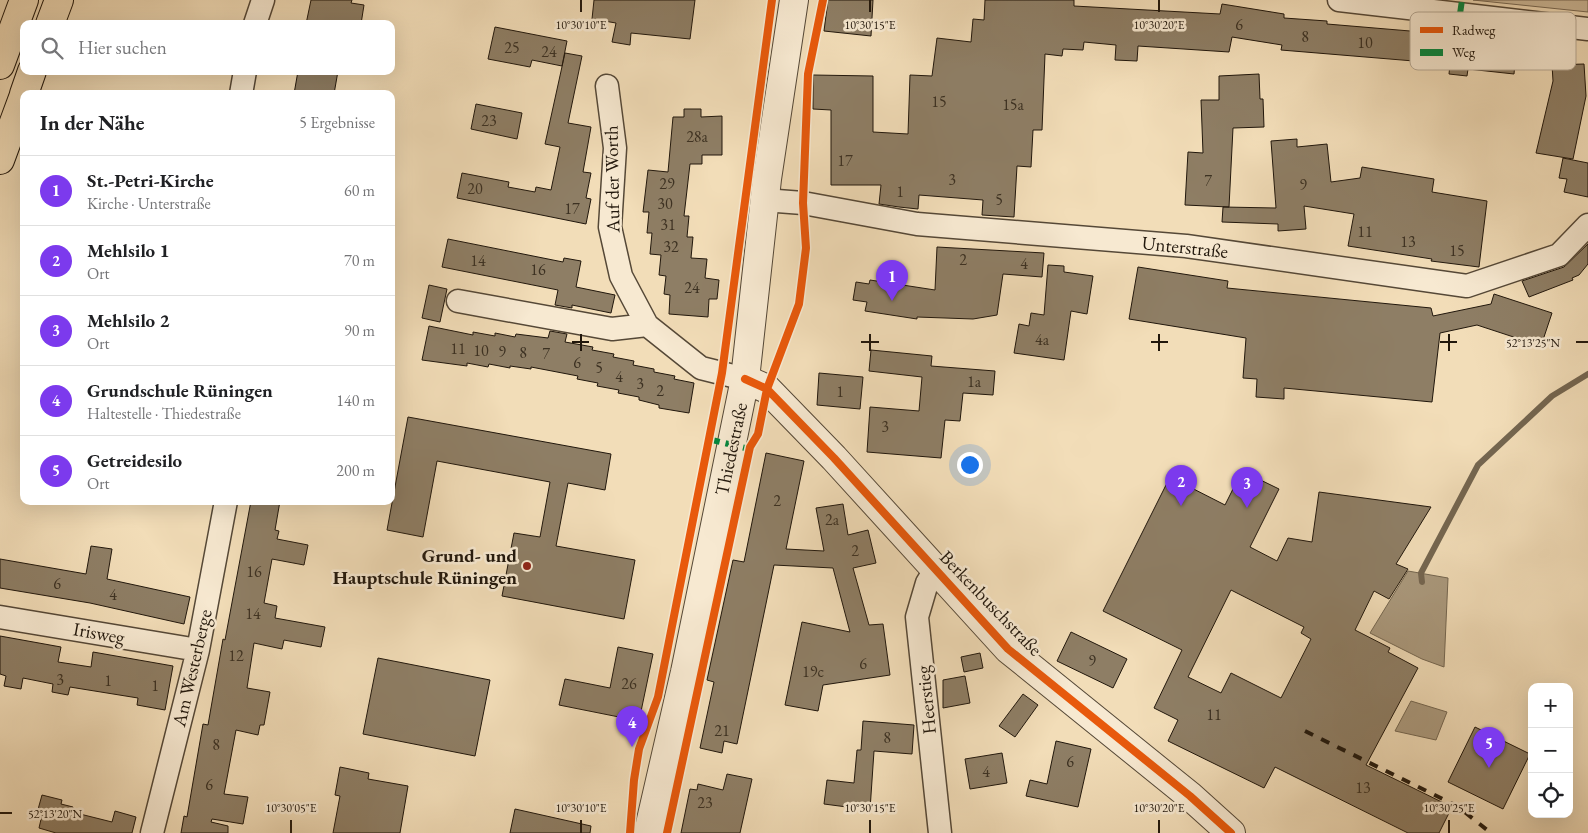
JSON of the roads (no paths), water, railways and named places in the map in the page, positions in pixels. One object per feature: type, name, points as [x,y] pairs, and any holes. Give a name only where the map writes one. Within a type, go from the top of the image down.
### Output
[{"type":"highway","points":[[0,65],[24,0]]},
{"type":"highway","points":[[52,20],[59,0]]},
{"type":"highway","points":[[25,90],[31,75]]},
{"type":"highway","points":[[0,160],[20,105]]},
{"type":"street","points":[[256,20],[263,0]]},
{"type":"street","name":"Thiedestraße","points":[[648,833],[685,672],[745,379],[764,200],[794,0]]},
{"type":"street","points":[[1339,0],[1441,12]]},
{"type":"street","points":[[242,90],[244,75]]},
{"type":"street","name":"Auf der Worth","points":[[607,86],[615,148],[610,228],[621,276],[647,325],[701,368],[745,379]]},
{"type":"street","name":"Unterstraße","points":[[764,200],[803,203],[916,224],[1186,246],[1467,286],[1560,255],[1588,225]]},
{"type":"street","points":[[458,301],[612,329],[647,325]]},
{"type":"street","name":"Berkenbuschstraße","points":[[745,379],[767,389],[834,458],[1008,649],[1190,796],[1231,833]]},
{"type":"street","name":"Am Westerberge","points":[[152,833],[198,650],[225,505]]},
{"type":"street","name":"Heerstieg","points":[[936,570],[927,583],[917,616],[940,833]]},
{"type":"street","name":"Irisweg","points":[[0,617],[198,650]]},
{"type":"waterway","points":[[1422,582],[1421,573],[1478,465],[1552,396],[1588,374]]},
{"type":"railway","points":[[1305,731],[1457,806],[1491,833]]},
{"type":"place","name":"St.-Petri-Kirche","points":[[892,301]]},
{"type":"place","name":"Mehlsilo 1","points":[[1181,506]]},
{"type":"place","name":"Mehlsilo 2","points":[[1247,508]]},
{"type":"place","name":"Grund- und Hauptschule Rüningen","points":[[527,566]]},
{"type":"place","name":"Grundschule Rüningen","points":[[632,747]]},
{"type":"place","name":"Getreidesilo","points":[[1489,768]]}]
